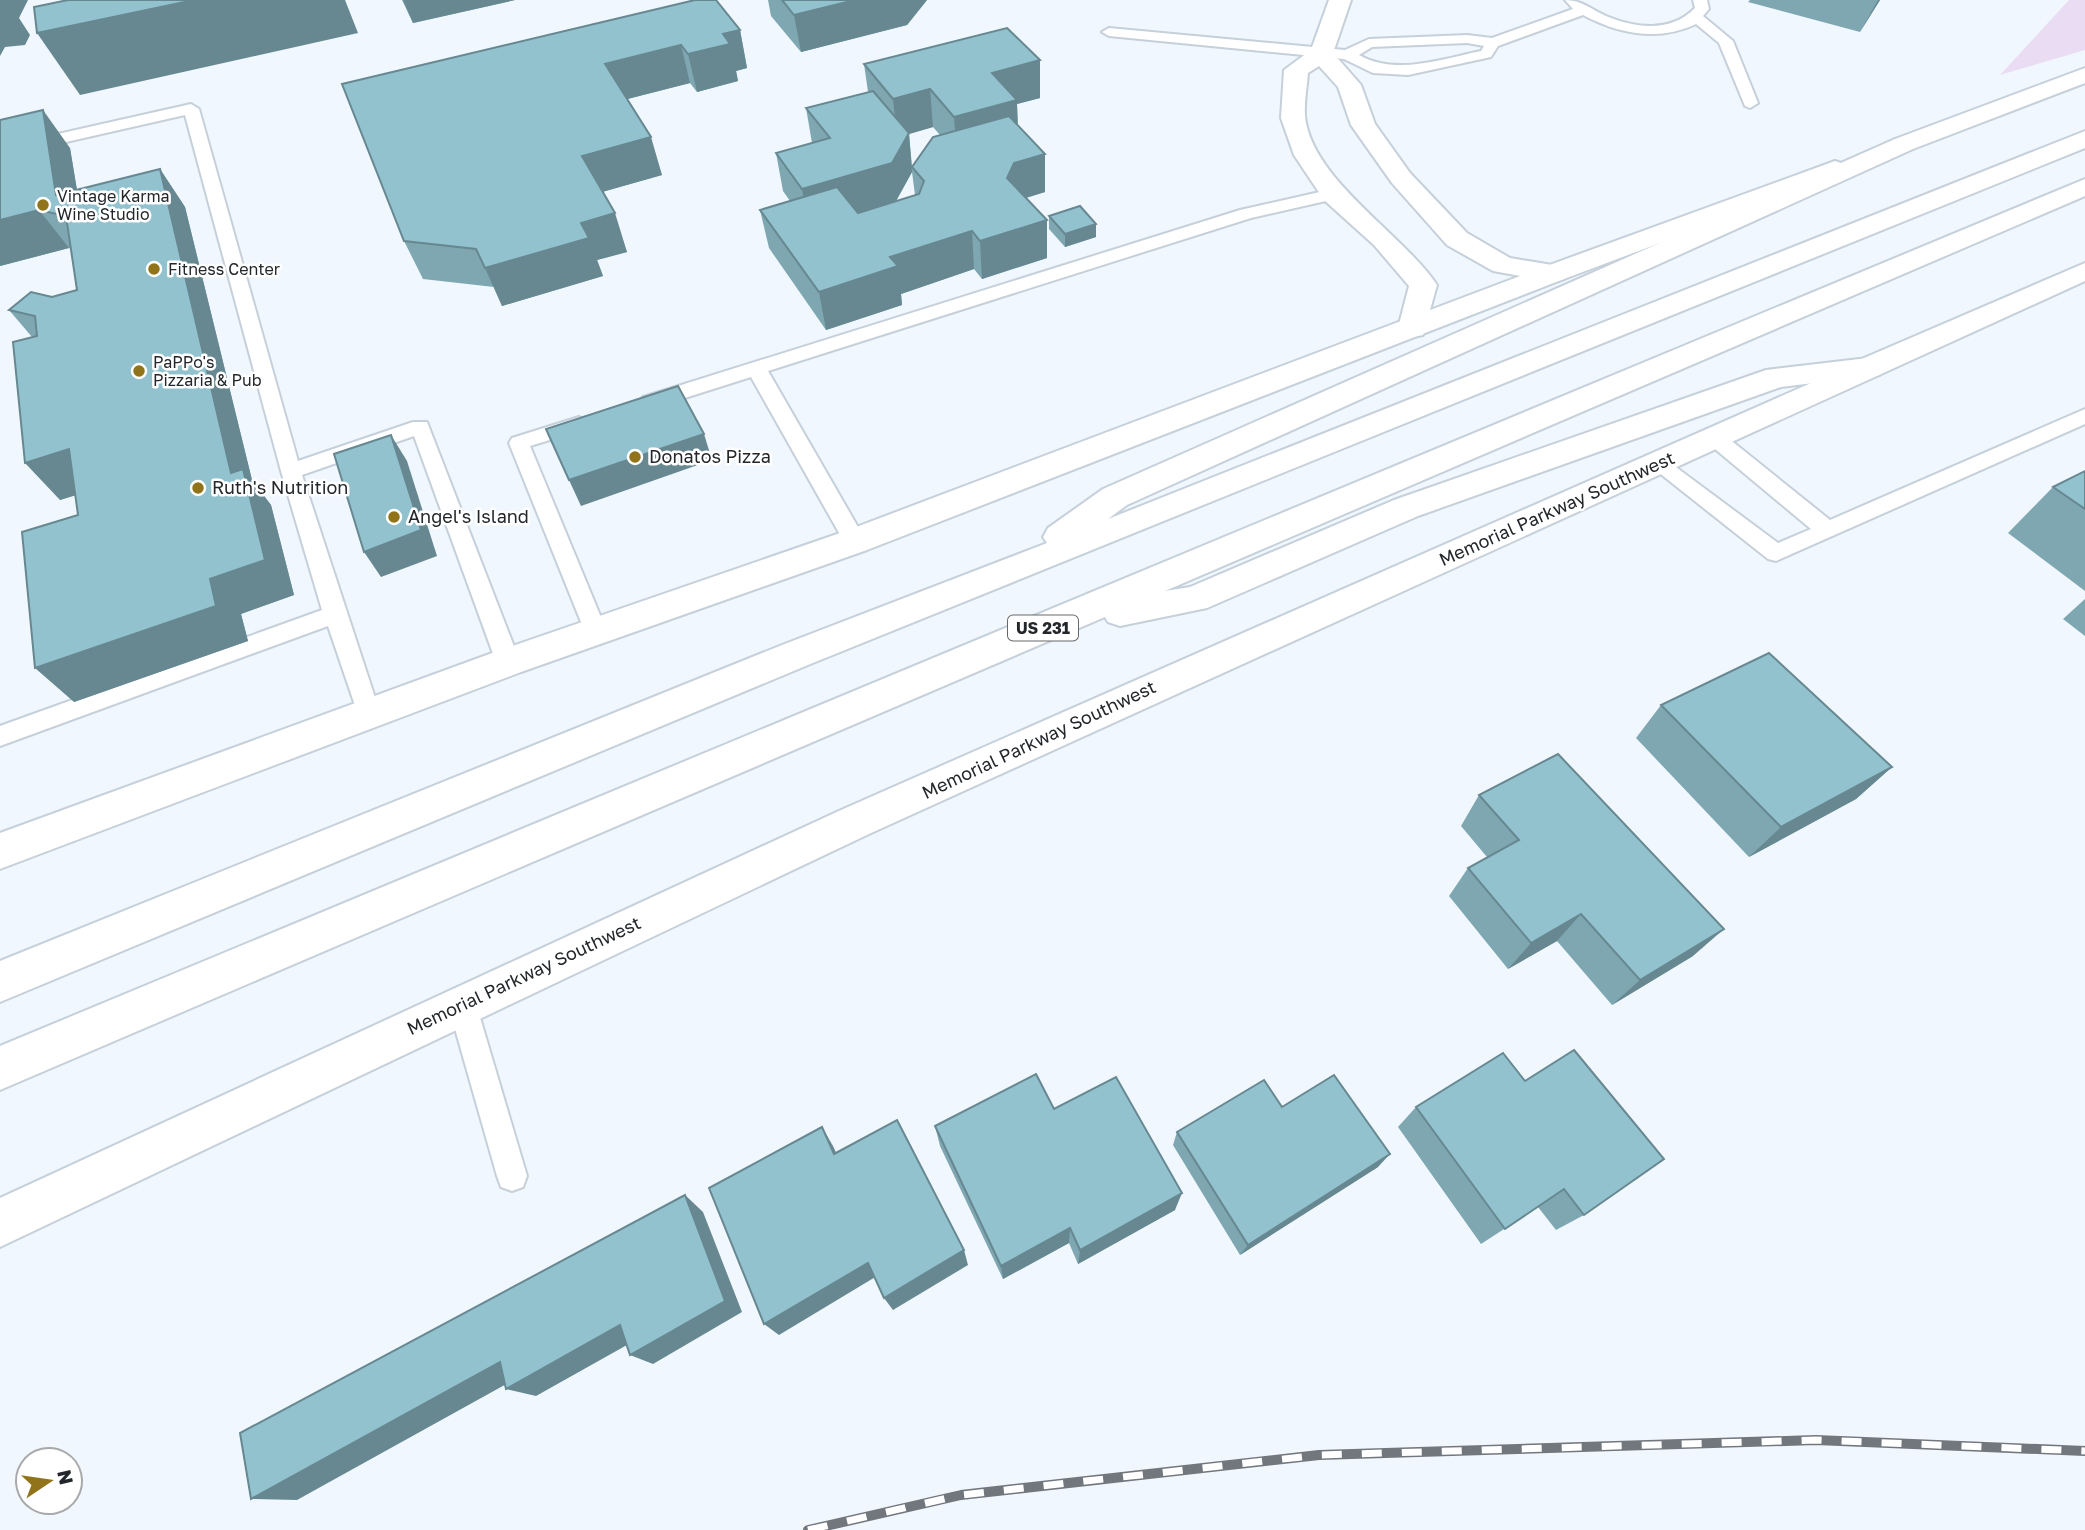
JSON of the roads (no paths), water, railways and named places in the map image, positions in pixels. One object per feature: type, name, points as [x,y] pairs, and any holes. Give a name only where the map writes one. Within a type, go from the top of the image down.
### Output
[{"type":"main road","points":[[1340,0],[1321,54],[1296,70],[1293,118],[1307,156],[1333,194],[1384,239],[1423,285],[1413,328]]},
{"type":"main road","points":[[1321,54],[1349,85],[1363,125],[1401,178],[1457,239],[1503,265],[1554,273]]},
{"type":"main road","points":[[0,851],[508,662],[855,541],[1554,273],[2085,75]]},
{"type":"main road","points":[[0,982],[795,655],[1012,572],[2085,139]]},
{"type":"main road","points":[[1012,572],[1115,497],[1904,144]]},
{"type":"main road","name":"US 231","points":[[0,1068],[2085,187]]},
{"type":"main road","name":"Memorial Parkway Southwest","points":[[0,1223],[462,1004],[1139,694],[1716,439],[2085,271]]},
{"type":"main road","points":[[1059,621],[1195,599],[1406,508],[1607,435],[1777,377],[1868,368]]},
{"type":"lane","points":[[1109,32],[1348,55],[1373,69],[1408,70],[1486,54],[1493,43],[1576,5],[1609,23],[1643,30],[1675,27],[1697,19],[1702,9],[1700,0]]},
{"type":"lane","points":[[1697,19],[1726,41],[1750,103]]},
{"type":"lane","points":[[1348,55],[1369,43],[1468,39],[1493,43]]},
{"type":"lane","points":[[0,152],[191,109],[291,471],[368,713]]},
{"type":"lane","points":[[625,410],[1246,214],[1333,194]]},
{"type":"lane","points":[[756,368],[855,541]]},
{"type":"lane","points":[[1658,464],[1776,553],[2085,416]]},
{"type":"lane","points":[[596,632],[519,443],[598,418]]},
{"type":"lane","points":[[291,471],[420,427],[508,662]]},
{"type":"lane","points":[[1716,439],[1826,529]]},
{"type":"lane","points":[[0,736],[335,614]]},
{"type":"lane","points":[[462,1004],[512,1176]]},
{"type":"railway","points":[[808,1530],[961,1495],[1319,1455],[1816,1440],[2085,1451]]},
{"type":"place","name":"Vintage Karma Wine Studio","points":[[43,205]]},
{"type":"place","name":"Fitness Center","points":[[154,269]]},
{"type":"place","name":"PaPPo's Pizzaria & Pub","points":[[139,371]]},
{"type":"place","name":"Donatos Pizza","points":[[635,457]]},
{"type":"place","name":"Ruth's Nutrition","points":[[198,488]]},
{"type":"place","name":"Angel's Island","points":[[394,517]]}]
